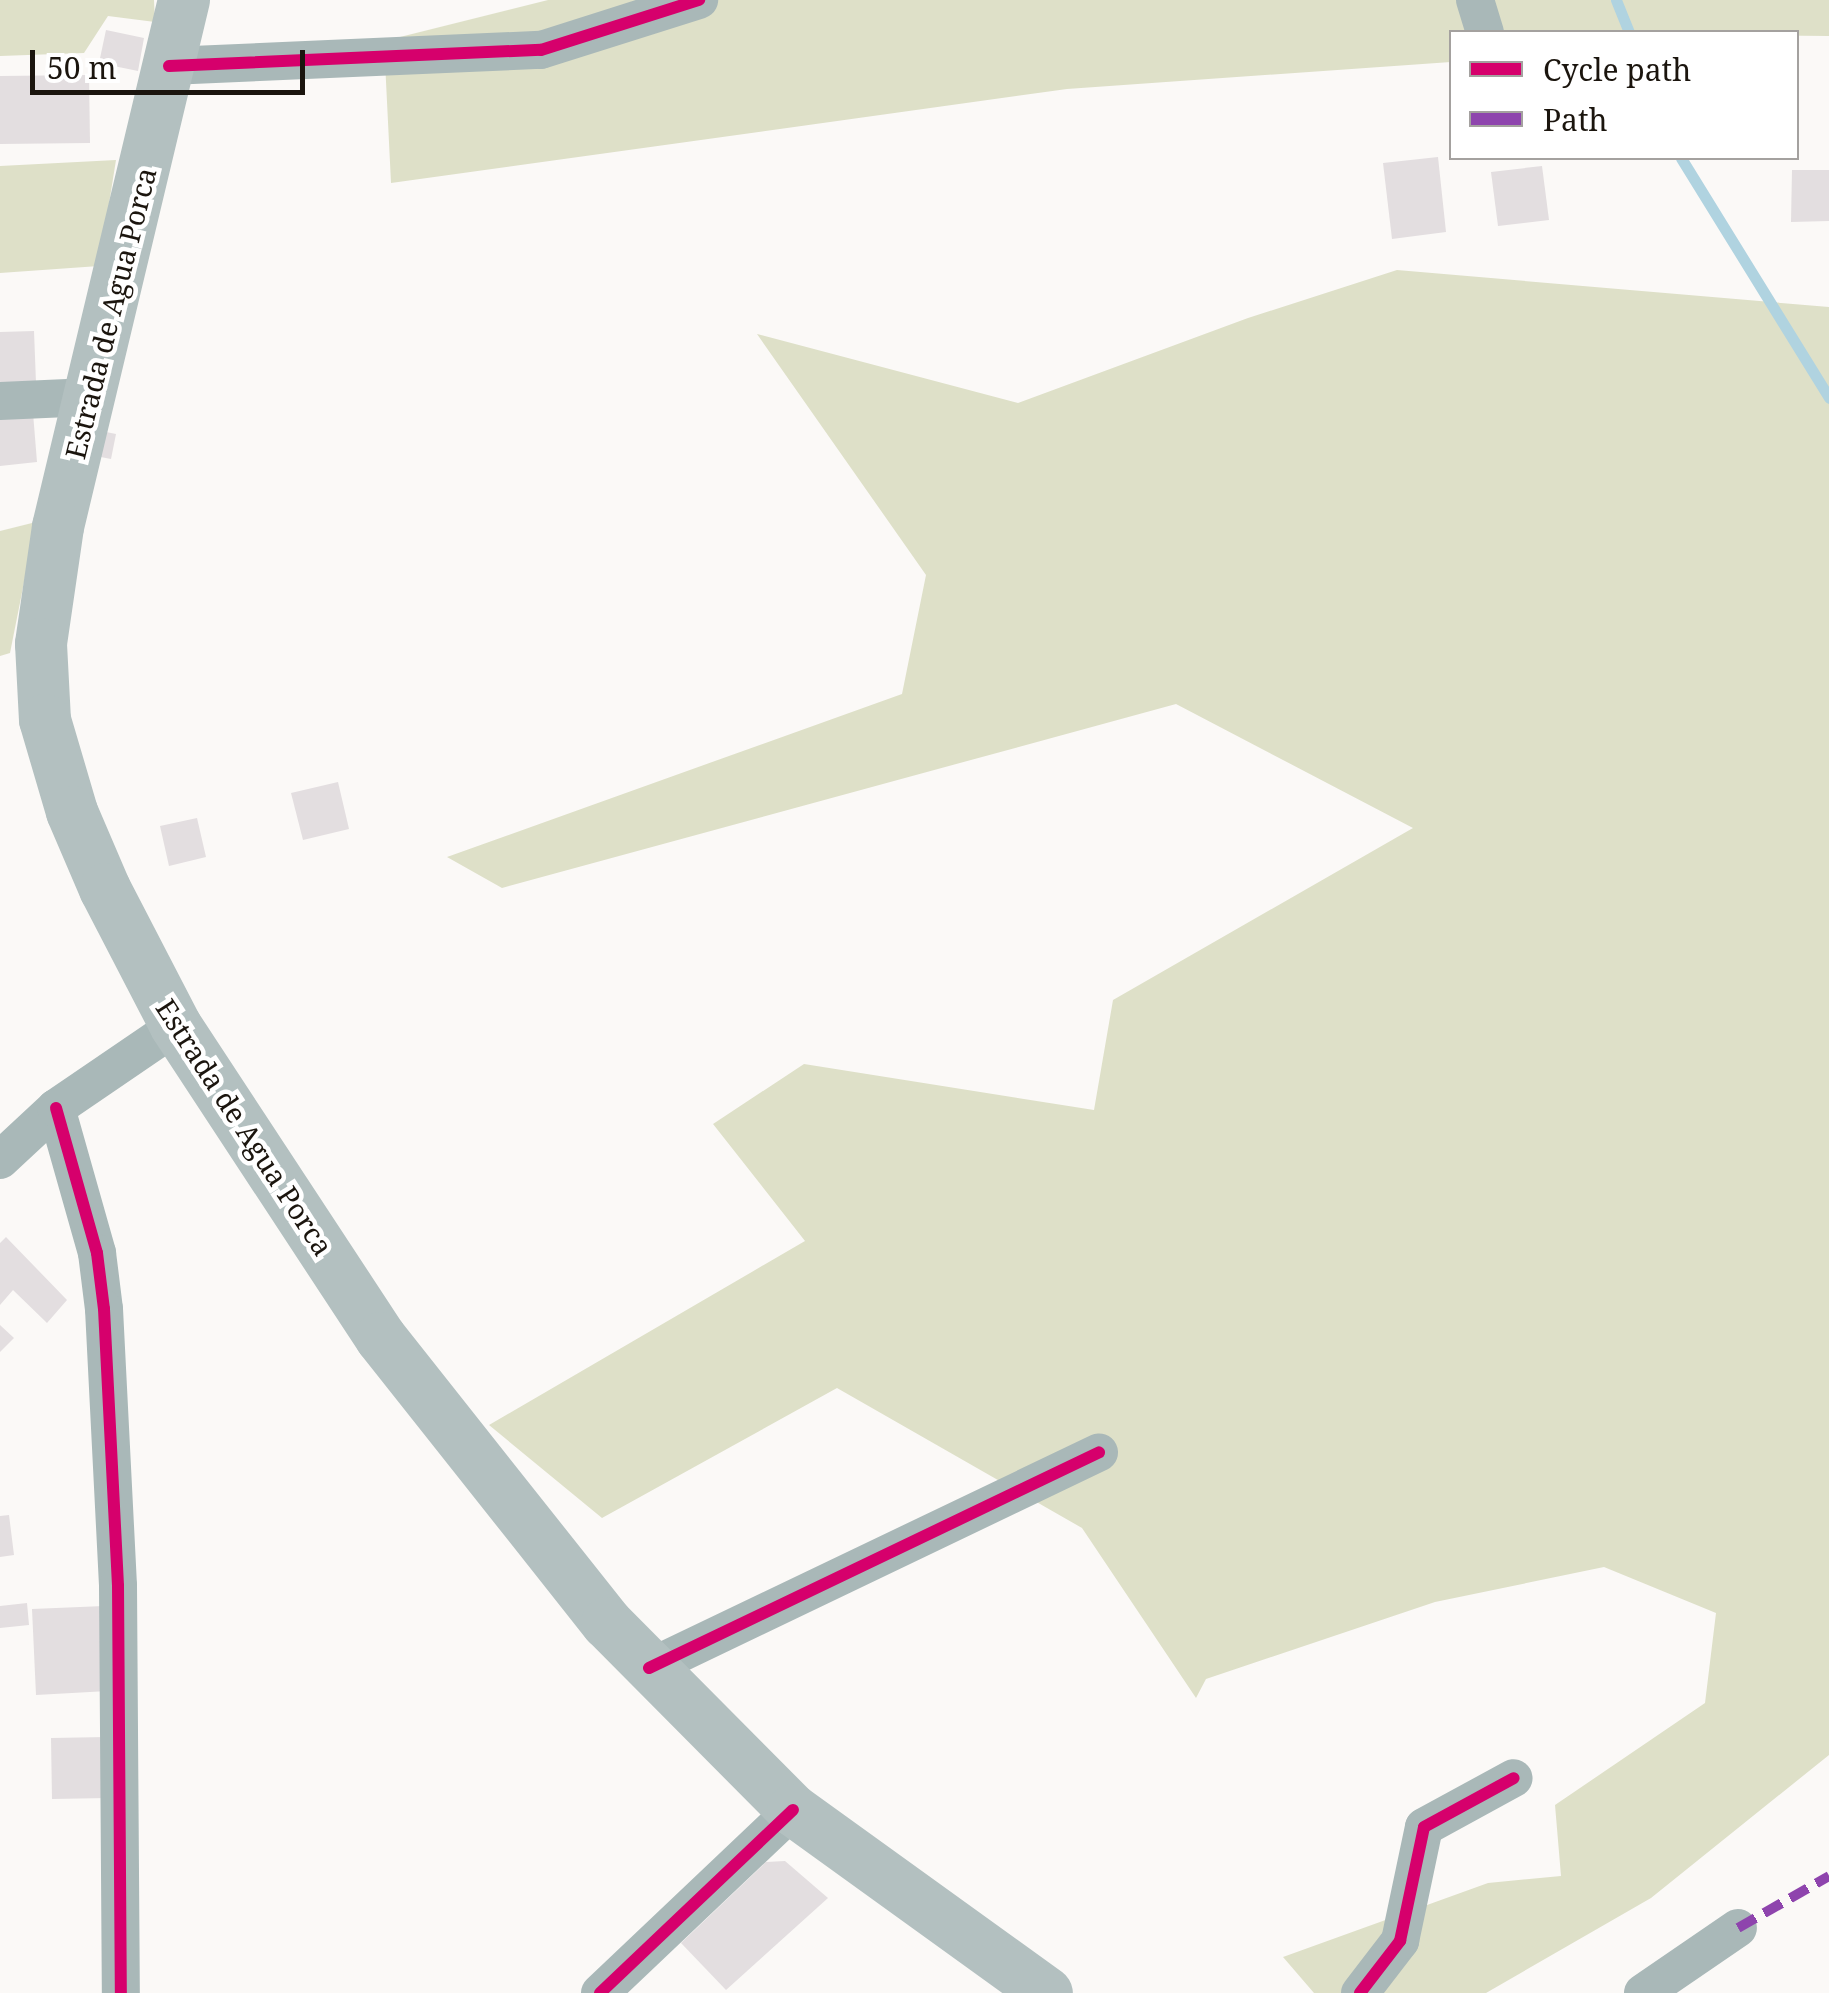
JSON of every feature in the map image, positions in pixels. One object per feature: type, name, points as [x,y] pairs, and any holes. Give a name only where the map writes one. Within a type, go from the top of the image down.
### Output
[{"type":"main road","name":"Estrada de Agua Porca","points":[[184,0],[58,527],[41,644],[45,720],[72,812],[105,889],[176,1026],[381,1338],[607,1624],[793,1810],[1047,1993]]},
{"type":"street","points":[[169,66],[541,50],[700,0]]},
{"type":"street","points":[[1475,0],[1483,30]]},
{"type":"street","points":[[0,401],[90,396]]},
{"type":"street","points":[[0,1160],[56,1108],[176,1026]]},
{"type":"street","points":[[56,1108],[97,1253],[104,1309],[118,1586],[122,1993]]},
{"type":"street","points":[[650,1668],[1099,1452]]},
{"type":"street","points":[[1360,1993],[1400,1941],[1424,1826],[1514,1778]]},
{"type":"street","points":[[600,1993],[793,1810]]},
{"type":"street","points":[[1643,1993],[1738,1928]]},
{"type":"green space","points":[[0,0],[154,0],[155,22],[108,16],[84,53],[0,56]]},
{"type":"green space","points":[[548,0],[1829,0],[1829,36],[1799,36],[1799,30],[1449,30],[1449,62],[1067,89],[391,183],[384,41]]},
{"type":"green space","points":[[116,160],[99,266],[0,273],[0,166]]},
{"type":"green space","points":[[1397,270],[1829,307],[1829,1755],[1651,1898],[1486,1993],[1314,1993],[1283,1957],[1488,1883],[1561,1876],[1555,1805],[1705,1703],[1716,1613],[1604,1567],[1435,1602],[1206,1679],[1196,1698],[1082,1528],[837,1388],[602,1518],[489,1425],[805,1241],[713,1124],[804,1064],[1094,1110],[1113,1000],[1413,828],[1176,704],[502,888],[447,857],[902,694],[926,575],[757,334],[1018,403],[1248,318]]},
{"type":"green space","points":[[36,522],[10,653],[0,656],[0,531]]},
{"type":"building","points":[[106,30],[144,38],[138,71],[99,63]]},
{"type":"building","points":[[89,75],[90,143],[0,144],[0,76]]},
{"type":"building","points":[[1438,157],[1446,232],[1392,239],[1383,163]]},
{"type":"building","points":[[1542,166],[1549,220],[1498,226],[1491,172]]},
{"type":"building","points":[[1792,170],[1829,170],[1829,221],[1791,222]]},
{"type":"building","points":[[34,331],[36,383],[0,385],[0,332]]},
{"type":"building","points":[[33,413],[37,462],[0,466],[0,416]]},
{"type":"building","points":[[91,429],[116,434],[111,459],[85,454]]},
{"type":"building","points":[[338,782],[349,829],[303,840],[291,793]]},
{"type":"building","points":[[197,818],[206,857],[169,866],[160,826]]},
{"type":"building","points":[[6,1237],[67,1300],[47,1323],[13,1290],[0,1305],[0,1243]]},
{"type":"building","points":[[0,1325],[14,1338],[0,1352]]},
{"type":"building","points":[[9,1515],[14,1555],[0,1557],[0,1516]]},
{"type":"building","points":[[27,1603],[29,1625],[0,1628],[0,1606]]},
{"type":"building","points":[[104,1606],[108,1691],[36,1695],[32,1609]]},
{"type":"building","points":[[107,1737],[108,1798],[52,1799],[51,1738]]},
{"type":"building","points":[[785,1861],[828,1898],[726,1990],[681,1943],[766,1862]]},
{"type":"waterway","points":[[1616,0],[1628,30]]},
{"type":"waterway","points":[[1682,160],[1829,398]]},
{"type":"marked path","points":[[1738,1928],[1829,1876]]},
{"type":"cycle path","points":[[169,66],[541,50],[699,0]]},
{"type":"cycle path","points":[[56,1108],[97,1253],[104,1309],[118,1586],[121,1993]]},
{"type":"cycle path","points":[[649,1668],[1099,1452]]},
{"type":"cycle path","points":[[1360,1993],[1400,1941],[1424,1827],[1514,1778]]},
{"type":"cycle path","points":[[600,1993],[793,1810]]}]
